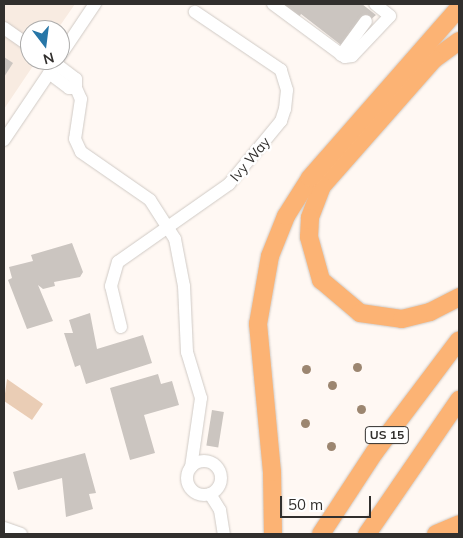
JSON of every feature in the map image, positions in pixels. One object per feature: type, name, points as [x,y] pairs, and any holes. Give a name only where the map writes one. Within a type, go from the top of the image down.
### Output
[{"type":"highway","points":[[273,534],[272,472],[258,324],[270,256],[286,216],[310,178],[457,8]]},
{"type":"highway","points":[[459,30],[453,44],[322,186],[310,218],[309,238],[321,280],[360,313],[402,319],[430,312],[459,297]]},
{"type":"highway","name":"US 15","points":[[321,534],[374,453],[459,340]]},
{"type":"highway","name":"US 15","points":[[367,534],[459,400]]},
{"type":"highway","points":[[436,534],[459,524]]},
{"type":"street","points":[[70,40],[94,4]]},
{"type":"street","points":[[273,4],[341,55],[352,56],[390,16],[375,4]]},
{"type":"street","name":"Ivy Way","points":[[121,327],[111,286],[118,262],[168,225],[229,184],[281,121],[287,100],[281,70],[195,12]]},
{"type":"street","points":[[341,55],[366,21]]},
{"type":"street","points":[[4,28],[20,39]]},
{"type":"street","points":[[4,140],[50,70]]},
{"type":"street","points":[[59,70],[69,88],[76,88],[81,99],[75,139],[81,152],[139,191],[168,225],[180,258],[187,352],[201,398],[191,467],[187,477],[190,488],[199,495],[210,494],[220,482],[216,467],[201,462],[191,467]]},
{"type":"street","points":[[210,494],[220,510],[224,534]]},
{"type":"street","points":[[4,528],[21,534]]},
{"type":"shaded area","points":[[4,4],[75,4],[64,20],[20,20],[20,70],[30,70],[4,109]]},
{"type":"shaded area","points":[[7,379],[43,404],[32,420],[4,401]]},
{"type":"building","points":[[276,4],[362,4],[376,15],[341,45],[301,14],[297,20]]},
{"type":"building","points":[[4,57],[13,63],[4,77]]},
{"type":"building","points":[[72,243],[83,272],[80,277],[54,282],[55,286],[43,289],[38,285],[53,321],[27,329],[8,280],[12,278],[9,267],[33,261],[31,255]]},
{"type":"building","points":[[90,313],[97,349],[143,335],[152,363],[86,384],[80,365],[75,367],[64,333],[73,333],[69,320]]},
{"type":"building","points":[[158,374],[161,384],[172,381],[179,405],[144,415],[155,453],[130,460],[110,388]]},
{"type":"building","points":[[212,410],[224,412],[218,447],[206,446]]},
{"type":"building","points":[[85,453],[96,493],[89,494],[93,509],[66,517],[62,478],[18,490],[13,472]]}]
